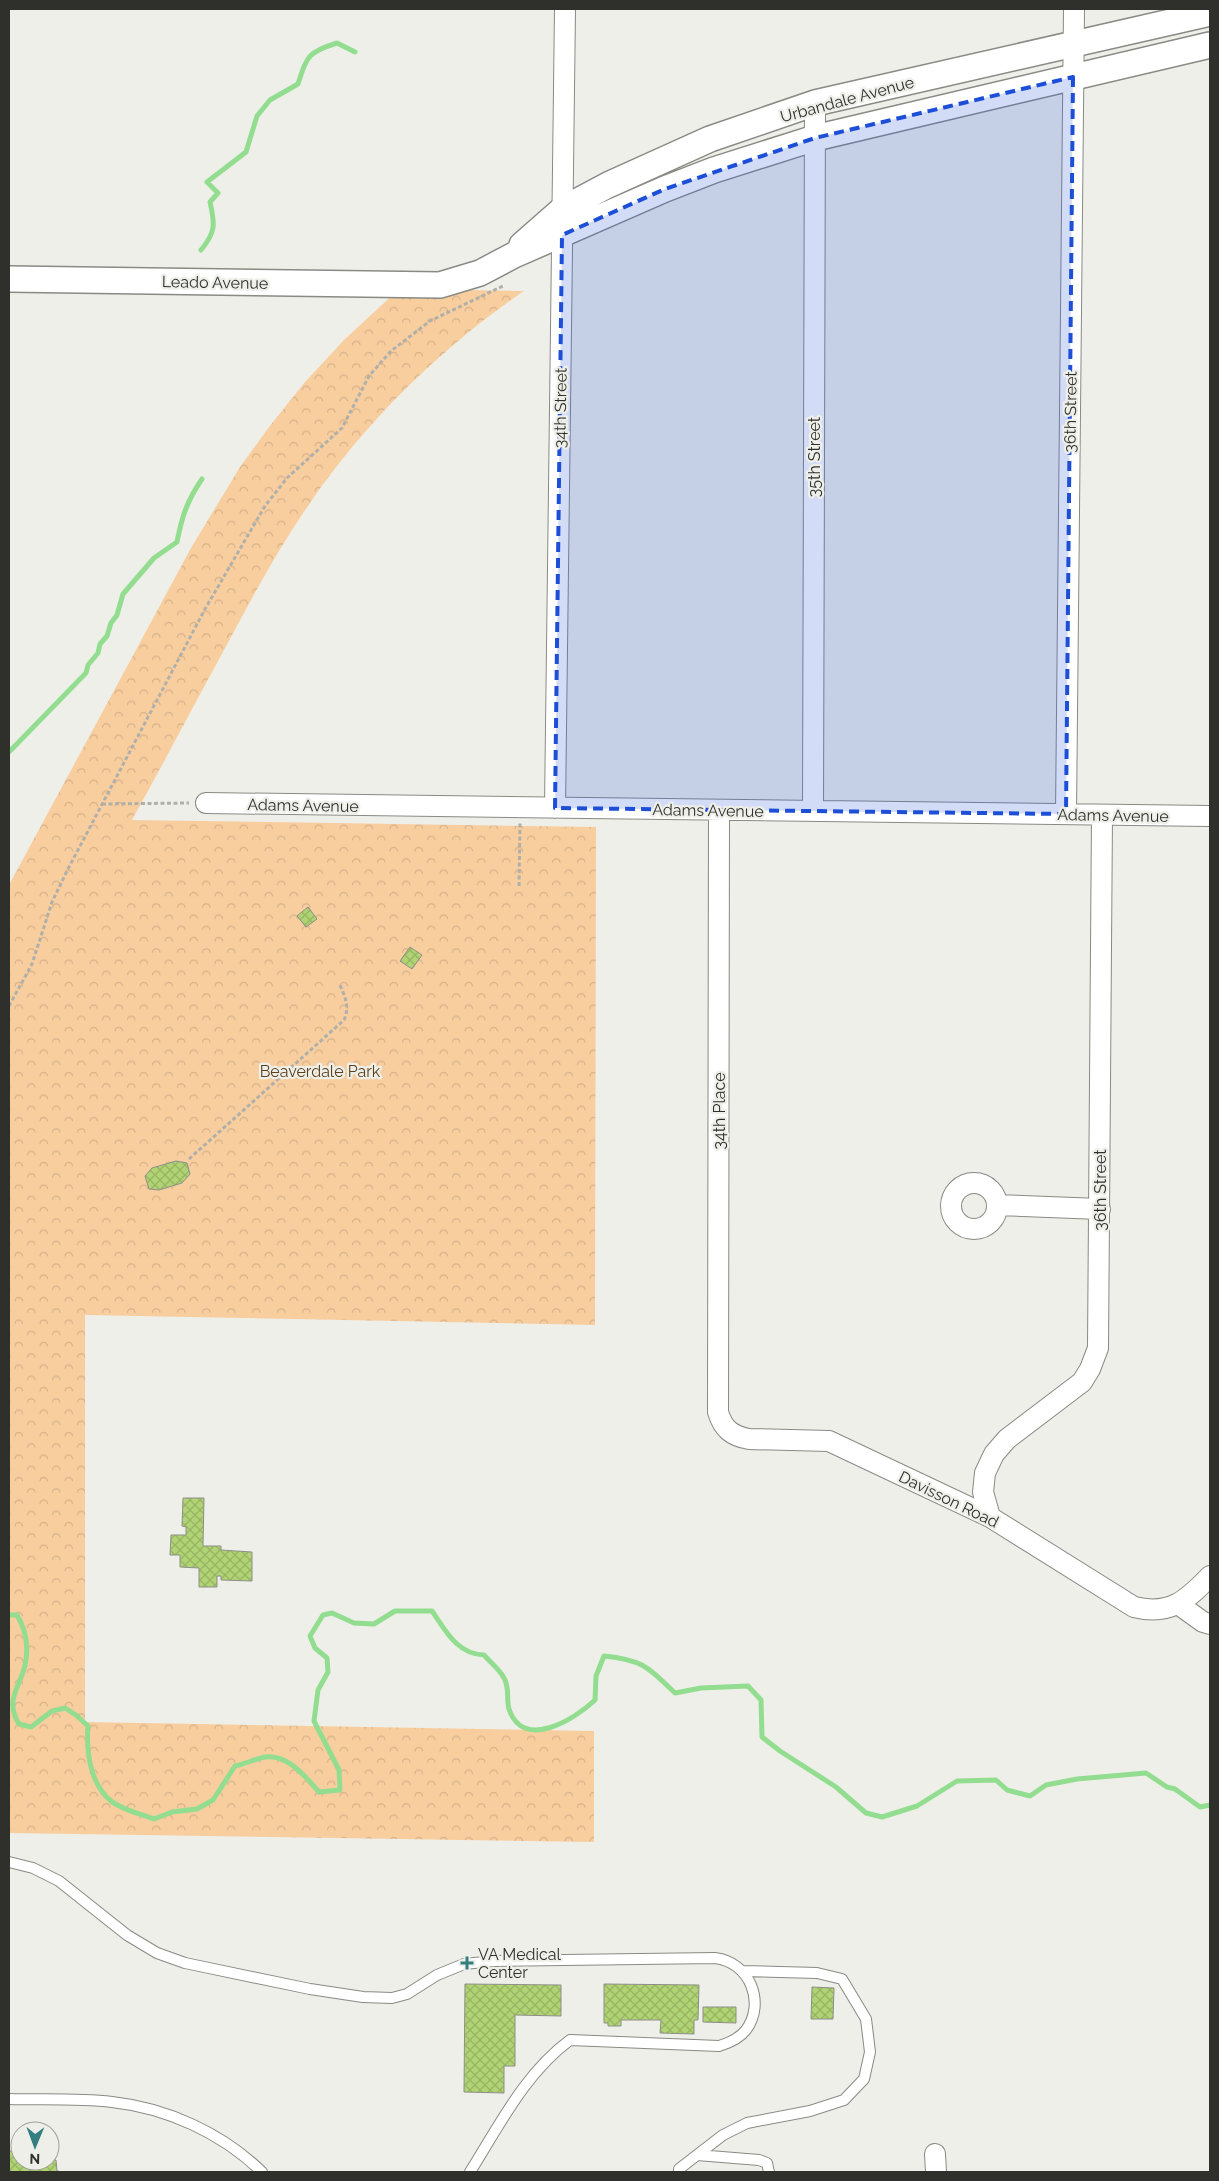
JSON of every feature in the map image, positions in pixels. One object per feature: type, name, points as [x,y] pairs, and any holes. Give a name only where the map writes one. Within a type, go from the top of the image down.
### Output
[{"type":"street","name":"34th Street","points":[[555,808],[565,9]]},
{"type":"street","name":"36th Street","points":[[1066,814],[1074,9]]},
{"type":"street","name":"Urbandale Avenue","points":[[514,255],[531,236],[563,209],[608,185],[710,140],[815,103],[1210,13]]},
{"type":"street","name":"Urbandale Avenue","points":[[420,284],[440,285],[480,273],[514,255],[665,188],[714,170],[815,138],[1210,46]]},
{"type":"street","name":"35th Street","points":[[813,811],[815,103]]},
{"type":"street","name":"Leado Avenue","points":[[9,280],[420,284]]},
{"type":"street","name":"Adams Avenue","points":[[206,803],[1210,816]]},
{"type":"street","name":"34th Place","points":[[718,1412],[719,810]]},
{"type":"street","name":"36th Street","points":[[990,1517],[984,1492],[986,1472],[994,1454],[1007,1440],[1082,1382],[1090,1369],[1098,1348],[1102,815]]},
{"type":"street","points":[[997,1205],[1100,1209]]},
{"type":"street","name":"Davisson Road","points":[[718,1412],[720,1421],[728,1431],[736,1436],[749,1439],[829,1441],[990,1517],[1134,1607],[1146,1610],[1163,1610],[1178,1604],[1191,1596],[1210,1576]]},
{"type":"street","points":[[1178,1604],[1203,1622],[1210,1624]]},
{"type":"lane","points":[[9,1862],[33,1868],[60,1881],[127,1935],[157,1953],[184,1963],[363,1998],[392,1998],[407,1994],[437,1975],[464,1964],[494,1961],[715,1958],[732,1963],[750,1981],[755,1995],[752,2020],[745,2031],[734,2041],[719,2046],[706,2047],[570,2040],[550,2055],[530,2078],[470,2172]]},
{"type":"lane","points":[[679,2172],[679,2169],[722,2136],[747,2123],[810,2112],[844,2100],[864,2079],[870,2052],[866,2019],[842,1979],[817,1973],[742,1971]]},
{"type":"lane","points":[[9,2099],[112,2102],[145,2108],[175,2117],[205,2131],[232,2147],[262,2172]]},
{"type":"lane","points":[[697,2155],[759,2160],[767,2163],[769,2172]]},
{"type":"path","points":[[9,1006],[32,964],[52,902],[102,804],[205,609],[265,506],[287,478],[342,428],[369,376],[391,351],[430,321],[486,296],[512,280]]},
{"type":"path","points":[[102,804],[206,803]]},
{"type":"path","points":[[519,886],[520,807]]},
{"type":"path","points":[[189,1159],[344,1020],[347,1014],[346,1000],[339,984]]},
{"type":"highlighted area","points":[[1073,77],[1066,814],[555,808],[562,235],[665,189],[815,138]]},
{"type":"green space","name":"Beaverdale Park","points":[[399,289],[524,291],[493,313],[407,387],[381,414],[332,472],[286,539],[265,575],[132,820],[596,827],[595,1325],[85,1315],[85,1722],[594,1731],[594,1842],[9,1833],[9,885],[191,548],[240,467],[305,382],[344,340]]},
{"type":"building","points":[[308,907],[317,919],[306,927],[297,916]]},
{"type":"building","points":[[410,947],[422,955],[412,969],[400,961]]},
{"type":"building","points":[[176,1161],[187,1163],[190,1174],[182,1183],[159,1190],[149,1189],[145,1176],[152,1168]]},
{"type":"building","points":[[183,1498],[204,1498],[203,1546],[221,1546],[221,1550],[252,1552],[252,1581],[221,1580],[221,1576],[217,1576],[217,1587],[199,1587],[199,1568],[180,1567],[180,1555],[170,1555],[171,1535],[186,1535],[186,1527],[182,1526]]},
{"type":"building","points":[[465,1984],[561,1985],[561,2016],[515,2015],[515,2066],[504,2066],[504,2093],[464,2092]]},
{"type":"building","points":[[604,1984],[699,1985],[698,2020],[694,2020],[694,2034],[660,2033],[661,2020],[621,2020],[621,2026],[608,2026],[608,2023],[604,2023]]},
{"type":"building","points":[[812,1987],[834,1988],[833,2019],[811,2019]]},
{"type":"building","points":[[703,2007],[736,2007],[736,2023],[703,2022]]},
{"type":"building","points":[[10,2151],[10,2171],[63,2172],[9,2172]]},
{"type":"waterway","points":[[201,250],[212,233],[213,216],[210,202],[218,193],[207,182],[246,152],[257,116],[270,100],[298,84],[310,56],[320,49],[337,43],[355,52]]},
{"type":"waterway","points":[[9,752],[86,673],[88,665],[98,653],[100,644],[107,636],[111,623],[117,615],[123,594],[154,558],[177,542],[186,509],[192,494],[202,479]]},
{"type":"waterway","points":[[9,1615],[17,1615],[23,1627],[27,1645],[25,1665],[13,1701],[15,1716],[19,1724],[31,1727],[52,1711],[65,1708],[76,1715],[88,1726],[89,1756],[98,1786],[111,1801],[121,1807],[154,1819],[172,1812],[197,1809],[213,1800],[235,1766],[265,1757],[273,1757],[289,1763],[319,1792],[340,1790],[339,1770],[314,1721],[318,1690],[328,1672],[327,1658],[315,1648],[310,1636],[323,1615],[332,1613],[354,1623],[374,1624],[395,1611],[432,1611],[447,1633],[459,1646],[466,1651],[484,1655],[504,1678],[507,1686],[509,1709],[516,1721],[525,1728],[537,1730],[562,1723],[575,1716],[595,1700],[596,1676],[604,1656],[628,1660],[644,1666],[675,1693],[701,1688],[748,1686],[761,1700],[762,1737],[780,1751],[836,1787],[866,1813],[882,1817],[917,1806],[957,1781],[996,1780],[1007,1790],[1030,1796],[1046,1785],[1077,1779],[1146,1773],[1167,1787],[1175,1789],[1200,1807],[1210,1805]]},
{"type":"place","name":"VA Medical Center","points":[[467,1963]]}]
